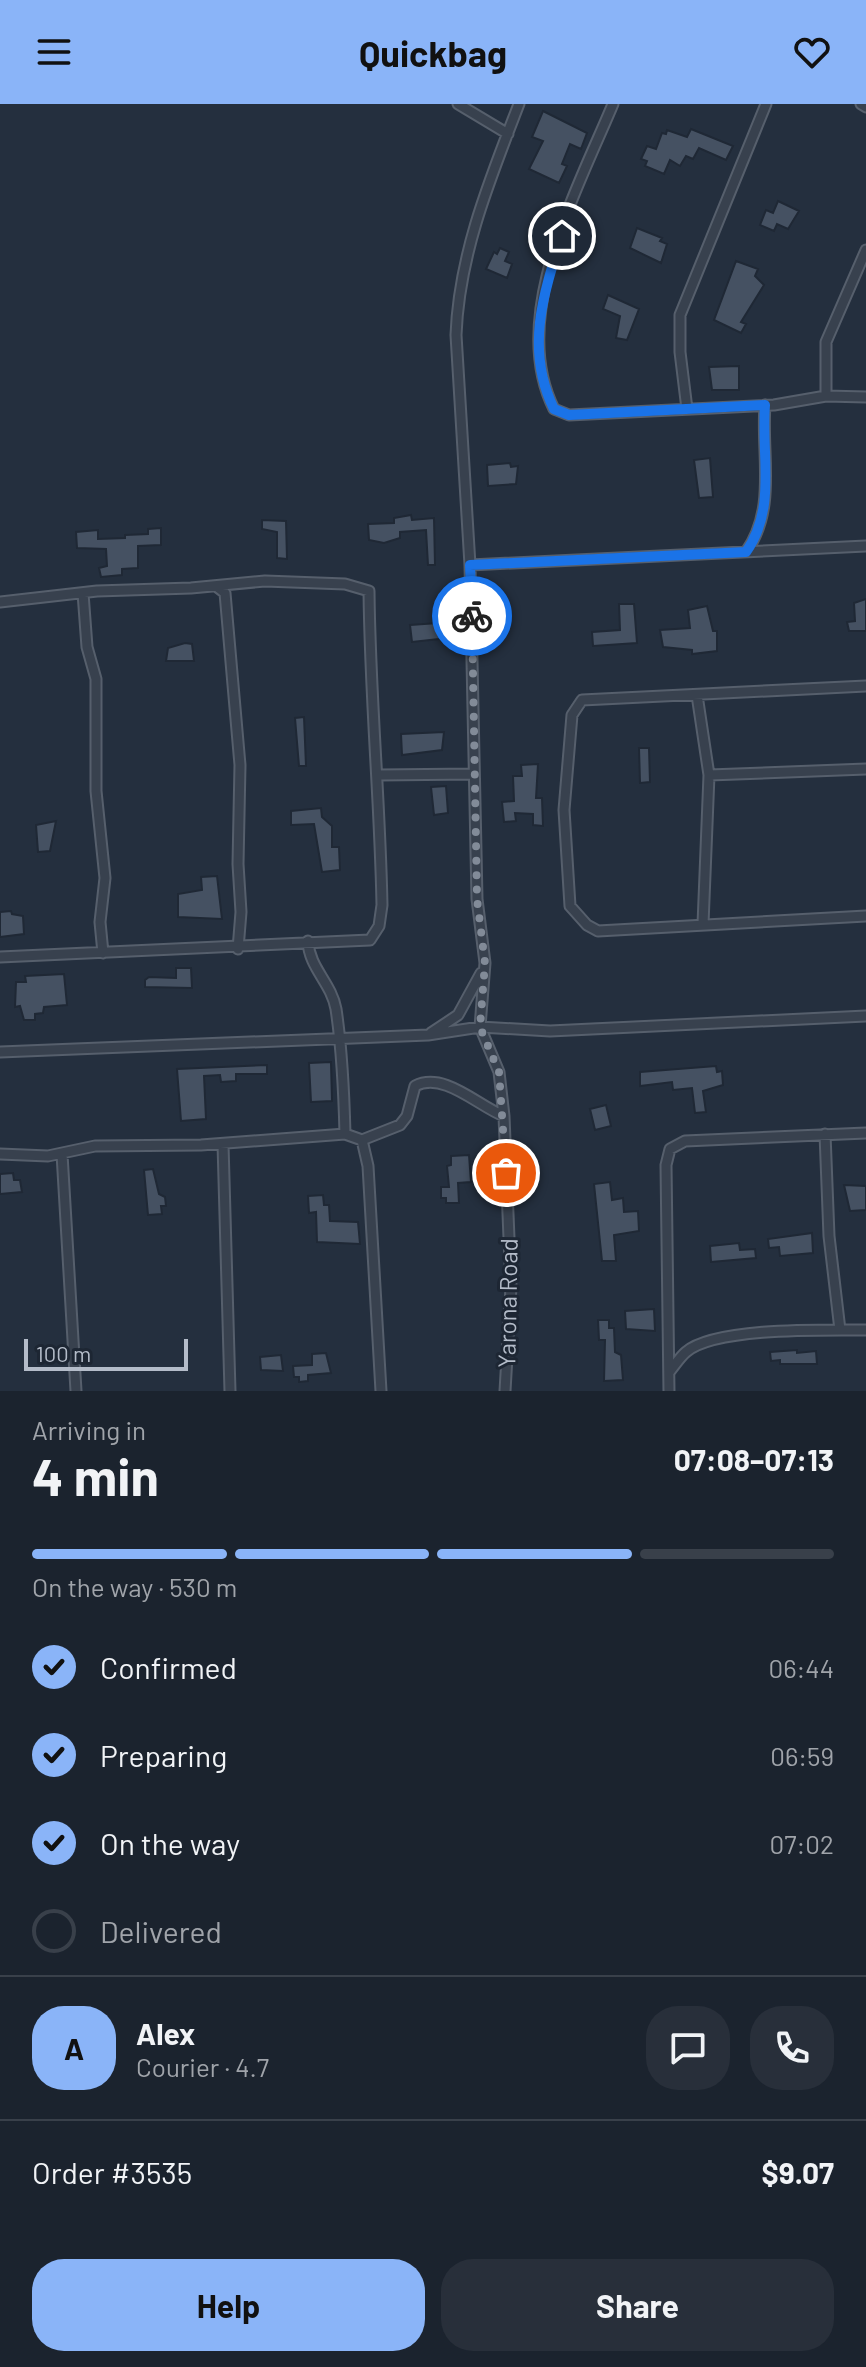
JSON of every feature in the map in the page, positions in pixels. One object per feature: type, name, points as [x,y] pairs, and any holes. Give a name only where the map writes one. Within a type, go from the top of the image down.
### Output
[{"type":"street","points":[[458,104],[508,134]]},
{"type":"street","points":[[480,1027],[485,963],[477,899],[470,565],[460,424],[457,304],[469,240],[519,104]]},
{"type":"street","points":[[613,104],[575,195],[539,307],[538,333],[545,391],[554,409],[569,415],[765,405],[826,396],[866,397]]},
{"type":"street","points":[[687,409],[680,352],[680,315],[766,104]]},
{"type":"street","points":[[861,104],[866,107]]},
{"type":"street","points":[[826,396],[826,342],[866,250]]},
{"type":"street","points":[[746,552],[763,519],[767,484],[762,444],[765,405]]},
{"type":"street","points":[[470,565],[866,546]]},
{"type":"street","points":[[0,602],[83,593],[265,581],[345,584],[369,591],[370,698],[379,775],[382,905],[377,931],[370,940],[308,941],[238,949],[0,957]]},
{"type":"street","points":[[216,586],[225,593],[228,610],[231,684],[240,765],[238,864],[241,912],[238,949]]},
{"type":"street","points":[[83,593],[87,647],[96,679],[96,791],[105,878],[100,922],[103,953]]},
{"type":"street","points":[[866,686],[593,697],[582,700],[572,715],[564,810],[570,906],[587,925],[598,931],[866,916]]},
{"type":"street","points":[[697,695],[709,775],[703,924]]},
{"type":"street","points":[[709,775],[866,769]]},
{"type":"street","points":[[379,775],[473,774]]},
{"type":"street","points":[[308,941],[309,957],[329,987],[336,1007],[345,1134]]},
{"type":"street","points":[[428,1035],[458,1015],[485,963]]},
{"type":"street","points":[[0,1052],[428,1035],[480,1027],[550,1031],[866,1016]]},
{"type":"street","name":"Yarona Road","points":[[480,1027],[499,1072],[504,1116],[511,1287],[505,1391]]},
{"type":"street","points":[[0,1154],[62,1154],[95,1146],[223,1144],[345,1134],[362,1140],[400,1125],[407,1116],[415,1086],[422,1082],[436,1082],[504,1116]]},
{"type":"street","points":[[669,1391],[666,1165],[670,1149],[685,1141],[866,1133]]},
{"type":"street","points":[[825,1134],[829,1236],[840,1330]]},
{"type":"street","points":[[362,1140],[373,1220],[381,1391]]},
{"type":"street","points":[[223,1144],[230,1391]]},
{"type":"street","points":[[62,1154],[76,1391]]},
{"type":"street","points":[[670,1371],[687,1351],[704,1343],[741,1334],[866,1330]]},
{"type":"building","points":[[543,111],[587,133],[581,149],[570,144],[562,164],[567,166],[559,183],[529,169],[543,141],[532,137]]},
{"type":"building","points":[[691,129],[733,146],[726,160],[699,148],[693,159],[686,156],[680,166],[670,160],[664,174],[645,166],[647,161],[641,159],[647,146],[656,149],[662,133],[666,134],[667,130],[687,137]]},
{"type":"building","points":[[778,201],[799,211],[788,229],[777,224],[774,231],[760,225],[766,210],[773,213]]},
{"type":"building","points":[[637,228],[662,238],[660,241],[667,244],[661,263],[630,248]]},
{"type":"building","points":[[500,248],[509,252],[505,261],[512,264],[507,278],[486,269],[494,252],[497,254]]},
{"type":"building","points":[[736,261],[758,269],[755,276],[764,285],[741,322],[746,324],[741,333],[714,320]]},
{"type":"building","points":[[608,295],[639,309],[627,340],[616,338],[620,316],[603,309]]},
{"type":"building","points":[[739,366],[739,390],[712,390],[709,367]]},
{"type":"building","points":[[710,458],[713,497],[699,498],[694,460]]},
{"type":"building","points":[[510,463],[511,467],[518,466],[516,484],[488,486],[487,465]]},
{"type":"building","points":[[411,515],[412,520],[434,518],[435,565],[428,565],[426,530],[400,532],[400,538],[384,543],[369,540],[368,524],[394,523],[394,518]]},
{"type":"building","points":[[262,520],[286,521],[287,559],[277,558],[277,532],[262,529]]},
{"type":"building","points":[[161,528],[161,545],[138,546],[138,568],[122,569],[122,575],[101,577],[99,568],[107,566],[106,549],[77,548],[76,532],[98,530],[98,539],[125,538],[125,535],[148,534],[148,529]]},
{"type":"building","points":[[866,599],[866,631],[849,631],[847,622],[855,621],[854,603]]},
{"type":"building","points":[[619,604],[634,604],[637,643],[593,646],[592,632],[620,630]]},
{"type":"building","points":[[707,606],[713,631],[717,631],[717,651],[692,654],[692,650],[663,647],[660,630],[690,628],[688,610]]},
{"type":"building","points":[[438,623],[439,639],[412,642],[410,625]]},
{"type":"building","points":[[192,644],[194,661],[166,661],[168,648]]},
{"type":"building","points":[[304,717],[306,766],[299,766],[295,718]]},
{"type":"building","points":[[444,732],[442,750],[402,755],[401,734]]},
{"type":"building","points":[[639,748],[649,748],[650,782],[640,783]]},
{"type":"building","points":[[538,764],[536,798],[542,798],[543,826],[533,825],[533,814],[515,813],[516,821],[504,822],[502,802],[514,801],[513,776],[522,776],[521,765]]},
{"type":"building","points":[[446,786],[448,813],[434,815],[431,787]]},
{"type":"building","points":[[321,808],[322,817],[332,826],[332,847],[339,847],[340,870],[322,872],[314,824],[291,825],[291,811]]},
{"type":"building","points":[[56,821],[50,851],[38,852],[36,825]]},
{"type":"building","points":[[217,876],[222,919],[178,917],[178,894],[202,890],[201,877]]},
{"type":"building","points":[[11,911],[23,916],[24,934],[0,937],[0,912]]},
{"type":"building","points":[[176,968],[191,968],[192,988],[145,987],[145,980],[149,977],[176,978]]},
{"type":"building","points":[[64,974],[67,1005],[44,1007],[43,1013],[35,1014],[35,1020],[24,1020],[20,1006],[15,1007],[16,982],[26,982],[25,976]]},
{"type":"building","points":[[331,1062],[332,1101],[311,1102],[309,1063]]},
{"type":"building","points":[[267,1065],[267,1074],[236,1074],[236,1081],[221,1082],[220,1075],[204,1076],[206,1119],[181,1121],[177,1069]]},
{"type":"building","points":[[716,1066],[717,1072],[722,1071],[723,1085],[703,1091],[706,1112],[695,1113],[692,1088],[673,1090],[672,1082],[640,1086],[640,1072]]},
{"type":"building","points":[[606,1105],[611,1126],[595,1130],[590,1109]]},
{"type":"building","points":[[469,1155],[471,1182],[458,1183],[459,1203],[446,1203],[446,1198],[441,1198],[441,1187],[449,1187],[447,1166],[451,1165],[451,1156]]},
{"type":"building","points":[[153,1169],[159,1194],[165,1197],[166,1206],[161,1206],[162,1214],[148,1215],[144,1170]]},
{"type":"building","points":[[13,1173],[14,1180],[20,1180],[22,1192],[0,1194],[0,1174]]},
{"type":"building","points":[[610,1182],[612,1200],[623,1198],[624,1212],[638,1211],[639,1231],[614,1235],[616,1261],[602,1261],[594,1184]]},
{"type":"building","points":[[844,1185],[866,1186],[866,1210],[850,1211]]},
{"type":"building","points":[[323,1195],[324,1205],[329,1205],[330,1221],[358,1222],[360,1244],[317,1242],[316,1212],[309,1213],[308,1196]]},
{"type":"building","points":[[812,1233],[813,1253],[780,1256],[779,1247],[769,1248],[768,1239]]},
{"type":"building","points":[[739,1243],[740,1250],[755,1249],[756,1258],[711,1262],[710,1246]]},
{"type":"building","points":[[654,1309],[655,1331],[626,1329],[625,1311]]},
{"type":"building","points":[[598,1320],[609,1320],[609,1328],[614,1328],[615,1352],[621,1355],[623,1380],[604,1381],[605,1340],[599,1340]]},
{"type":"building","points":[[797,1350],[797,1353],[816,1351],[817,1364],[780,1364],[780,1360],[771,1361],[770,1352]]},
{"type":"building","points":[[326,1353],[331,1373],[308,1375],[308,1381],[299,1382],[299,1377],[294,1377],[293,1366],[312,1365],[312,1354]]},
{"type":"building","points":[[281,1355],[283,1371],[261,1370],[260,1357]]},
{"type":"way so far","points":[[472,616],[477,899],[485,963],[480,1027],[499,1072],[506,1173]]},
{"type":"route","points":[[472,616],[470,565],[491,561],[562,563],[746,552],[756,538],[763,519],[767,484],[762,444],[765,405],[569,415],[554,409],[545,391],[540,362],[539,307],[562,236]]}]
